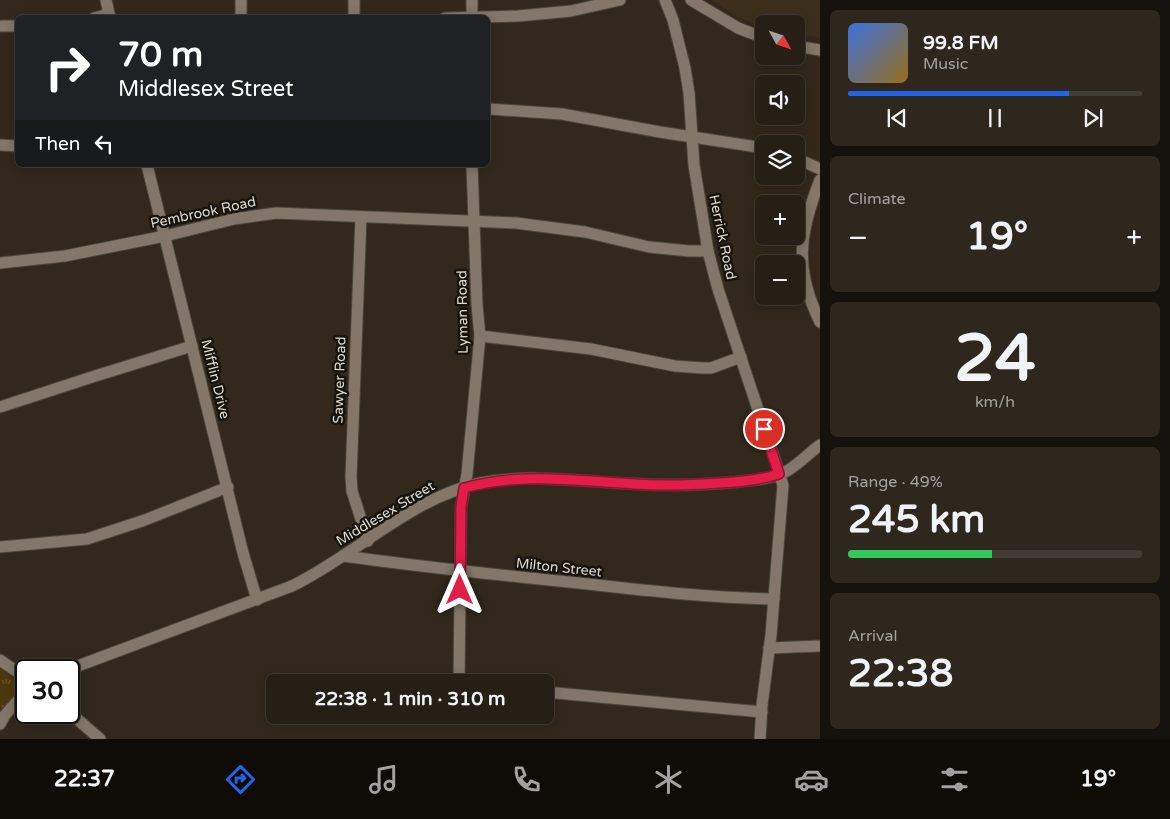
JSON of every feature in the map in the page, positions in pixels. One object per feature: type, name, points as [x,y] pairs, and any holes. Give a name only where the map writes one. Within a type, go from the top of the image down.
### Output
[{"type":"street","points":[[106,0],[110,15]]},
{"type":"street","points":[[241,0],[241,15]]},
{"type":"street","points":[[354,0],[354,15]]},
{"type":"street","points":[[472,0],[472,15]]},
{"type":"street","points":[[490,17],[571,11],[620,0]]},
{"type":"street","name":"Herrick Road","points":[[665,0],[673,20],[685,68],[696,181],[708,251],[718,289],[783,485],[760,739]]},
{"type":"street","points":[[691,0],[738,28],[755,35]]},
{"type":"street","points":[[2,26],[15,26]]},
{"type":"street","points":[[805,48],[820,50]]},
{"type":"street","points":[[490,109],[562,114],[755,146]]},
{"type":"street","points":[[0,145],[15,146]]},
{"type":"street","points":[[805,162],[820,169]]},
{"type":"street","name":"Mifflin Drive","points":[[147,167],[243,553],[257,600]]},
{"type":"street","name":"Lyman Road","points":[[459,674],[461,507],[480,336],[477,305],[472,167]]},
{"type":"street","points":[[820,180],[805,227],[801,261],[810,298],[820,322]]},
{"type":"street","name":"Pembrook Road","points":[[0,263],[65,256],[164,236],[234,219],[276,213],[474,220],[551,226],[649,247],[708,251]]},
{"type":"street","name":"Sawyer Road","points":[[361,217],[351,477],[352,491],[368,541]]},
{"type":"street","points":[[480,336],[591,349],[660,363],[702,368],[711,368],[740,357]]},
{"type":"street","points":[[0,407],[92,376],[192,346]]},
{"type":"street","name":"Middlesex Street","points":[[80,665],[257,600],[314,576],[426,504],[464,488],[481,483],[528,478],[637,484],[708,484],[757,479],[786,471],[820,445]]},
{"type":"street","points":[[0,547],[87,539],[144,520],[228,488]]},
{"type":"street","name":"Milton Street","points":[[343,556],[460,572],[628,589],[737,598],[774,599]]},
{"type":"street","points":[[769,648],[820,646]]},
{"type":"street","points":[[0,660],[15,670]]},
{"type":"street","points":[[554,693],[762,712]]},
{"type":"street","points":[[0,724],[15,704]]},
{"type":"street","points":[[80,722],[100,739]]},
{"type":"shaded area","points":[[711,0],[820,0],[820,37],[805,36],[805,15],[755,15],[755,24],[740,18]]},
{"type":"green space","points":[[0,668],[15,680],[15,695],[0,715]]},
{"type":"route","points":[[460,590],[461,507],[464,488],[481,483],[528,478],[637,484],[718,483],[766,478],[779,474],[764,429]]}]
